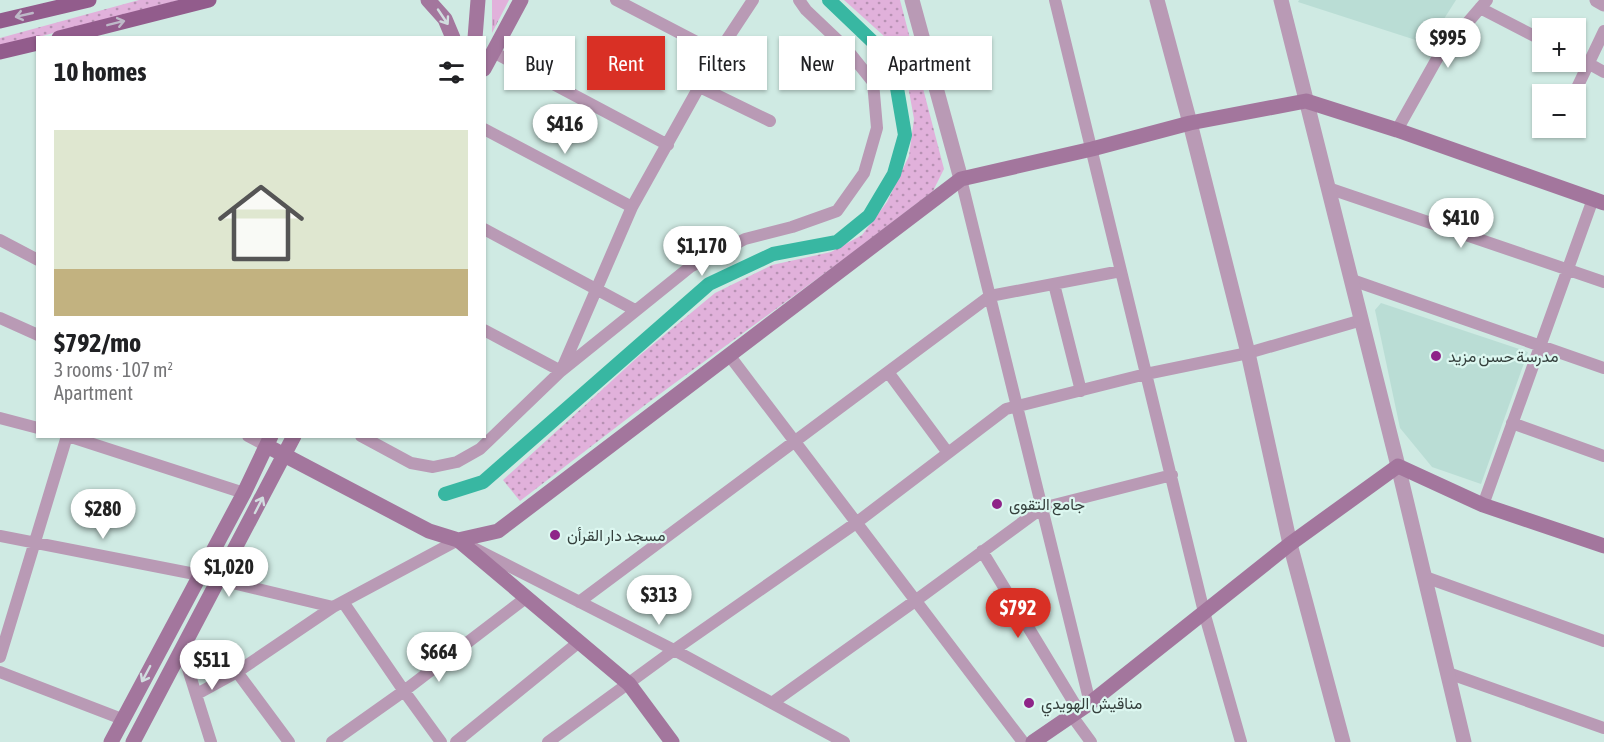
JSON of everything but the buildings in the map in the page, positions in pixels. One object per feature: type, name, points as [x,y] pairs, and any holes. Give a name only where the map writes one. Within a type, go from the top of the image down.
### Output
[{"type":"main road","points":[[0,21],[89,0]]},
{"type":"main road","points":[[67,36],[209,0]]},
{"type":"main road","points":[[428,0],[445,20],[452,36]]},
{"type":"main road","points":[[475,36],[478,0]]},
{"type":"main road","points":[[486,66],[521,0]]},
{"type":"main road","points":[[0,52],[36,43]]},
{"type":"main road","points":[[458,540],[498,531],[961,179],[1092,149],[1190,123],[1306,101],[1397,130],[1598,201]]},
{"type":"main road","points":[[133,742],[293,438]]},
{"type":"main road","points":[[111,742],[244,493],[269,441],[284,455],[429,531],[458,540],[628,684],[672,742]]},
{"type":"main road","points":[[1033,742],[1081,710],[1290,544],[1398,466],[1483,505],[1604,546]]},
{"type":"street","points":[[616,0],[685,36]]},
{"type":"street","points":[[729,36],[753,0]]},
{"type":"street","points":[[365,438],[411,463],[433,467],[457,462],[480,449],[561,371],[690,267],[745,239],[792,227],[837,211],[864,172],[877,128],[873,82],[845,47],[806,10],[799,0]]},
{"type":"street","points":[[912,0],[961,179],[1042,508],[1081,710],[1091,742]]},
{"type":"street","points":[[1055,0],[1204,612],[1241,742]]},
{"type":"street","points":[[1157,0],[1248,353],[1290,544],[1343,742]]},
{"type":"street","points":[[1281,0],[1362,320],[1464,742]]},
{"type":"street","points":[[1597,0],[1604,4]]},
{"type":"street","points":[[1397,130],[1437,57],[1483,4],[1532,34]]},
{"type":"street","points":[[1579,84],[1604,31]]},
{"type":"street","points":[[494,52],[668,145]]},
{"type":"street","points":[[1586,62],[1604,72]]},
{"type":"street","points":[[561,371],[632,207],[698,90]]},
{"type":"street","points":[[706,90],[770,121]]},
{"type":"street","points":[[486,130],[632,207]]},
{"type":"street","points":[[1328,188],[1604,282]]},
{"type":"street","points":[[1483,505],[1568,270],[1598,201]]},
{"type":"street","points":[[486,230],[635,310]]},
{"type":"street","points":[[0,240],[36,259]]},
{"type":"street","points":[[579,602],[990,296],[1122,272]]},
{"type":"street","points":[[1352,280],[1604,368]]},
{"type":"street","points":[[1054,284],[1081,391]]},
{"type":"street","points":[[0,318],[36,334]]},
{"type":"street","points":[[549,742],[674,650],[856,523],[1006,409],[1248,353],[1362,320]]},
{"type":"street","points":[[486,331],[561,371]]},
{"type":"street","points":[[729,355],[1023,742]]},
{"type":"street","points":[[888,372],[948,453]]},
{"type":"street","points":[[0,418],[36,427]]},
{"type":"street","points":[[1512,423],[1604,456]]},
{"type":"street","points":[[0,657],[66,438]]},
{"type":"street","points":[[73,438],[244,493]]},
{"type":"street","points":[[772,703],[1042,508],[1172,475]]},
{"type":"street","points":[[0,536],[200,575]]},
{"type":"street","points":[[197,694],[237,672],[338,605],[458,540],[674,650],[844,742]]},
{"type":"street","points":[[982,551],[1081,710]]},
{"type":"street","points":[[1425,577],[1604,641]]},
{"type":"street","points":[[220,580],[338,605],[441,742]]},
{"type":"street","points":[[332,742],[404,691],[527,597]]},
{"type":"street","points":[[456,742],[579,642]]},
{"type":"street","points":[[182,650],[211,742]]},
{"type":"street","points":[[0,672],[122,719]]},
{"type":"street","points":[[237,672],[289,742]]},
{"type":"street","points":[[1448,673],[1604,728]]},
{"type":"shaded area","points":[[1299,0],[1456,0],[1428,44],[1298,2]]},
{"type":"shaded area","points":[[1381,303],[1528,352],[1481,484],[1432,467],[1400,428],[1375,310]]},
{"type":"green space","points":[[139,0],[180,0],[0,47],[0,38]]},
{"type":"green space","points":[[492,0],[509,0],[492,33]]},
{"type":"green space","points":[[844,0],[900,0],[909,36],[884,36]]},
{"type":"green space","points":[[909,90],[923,90],[944,169],[933,191],[520,501],[503,480],[639,356],[715,293],[772,265],[831,252],[862,235],[887,202],[909,156],[914,119]]},
{"type":"waterway","points":[[445,494],[483,482],[709,284],[773,254],[837,242],[869,216],[894,174],[905,135],[897,88],[874,43],[829,0]]},
{"type":"place","name":"مدرسة حسن مزيد","points":[[1436,356]]},
{"type":"place","name":"جامع التقوى","points":[[997,504]]},
{"type":"place","name":"مسجد دار القرأن","points":[[555,535]]},
{"type":"place","name":"مناقيش الهويدي","points":[[1029,703]]}]
